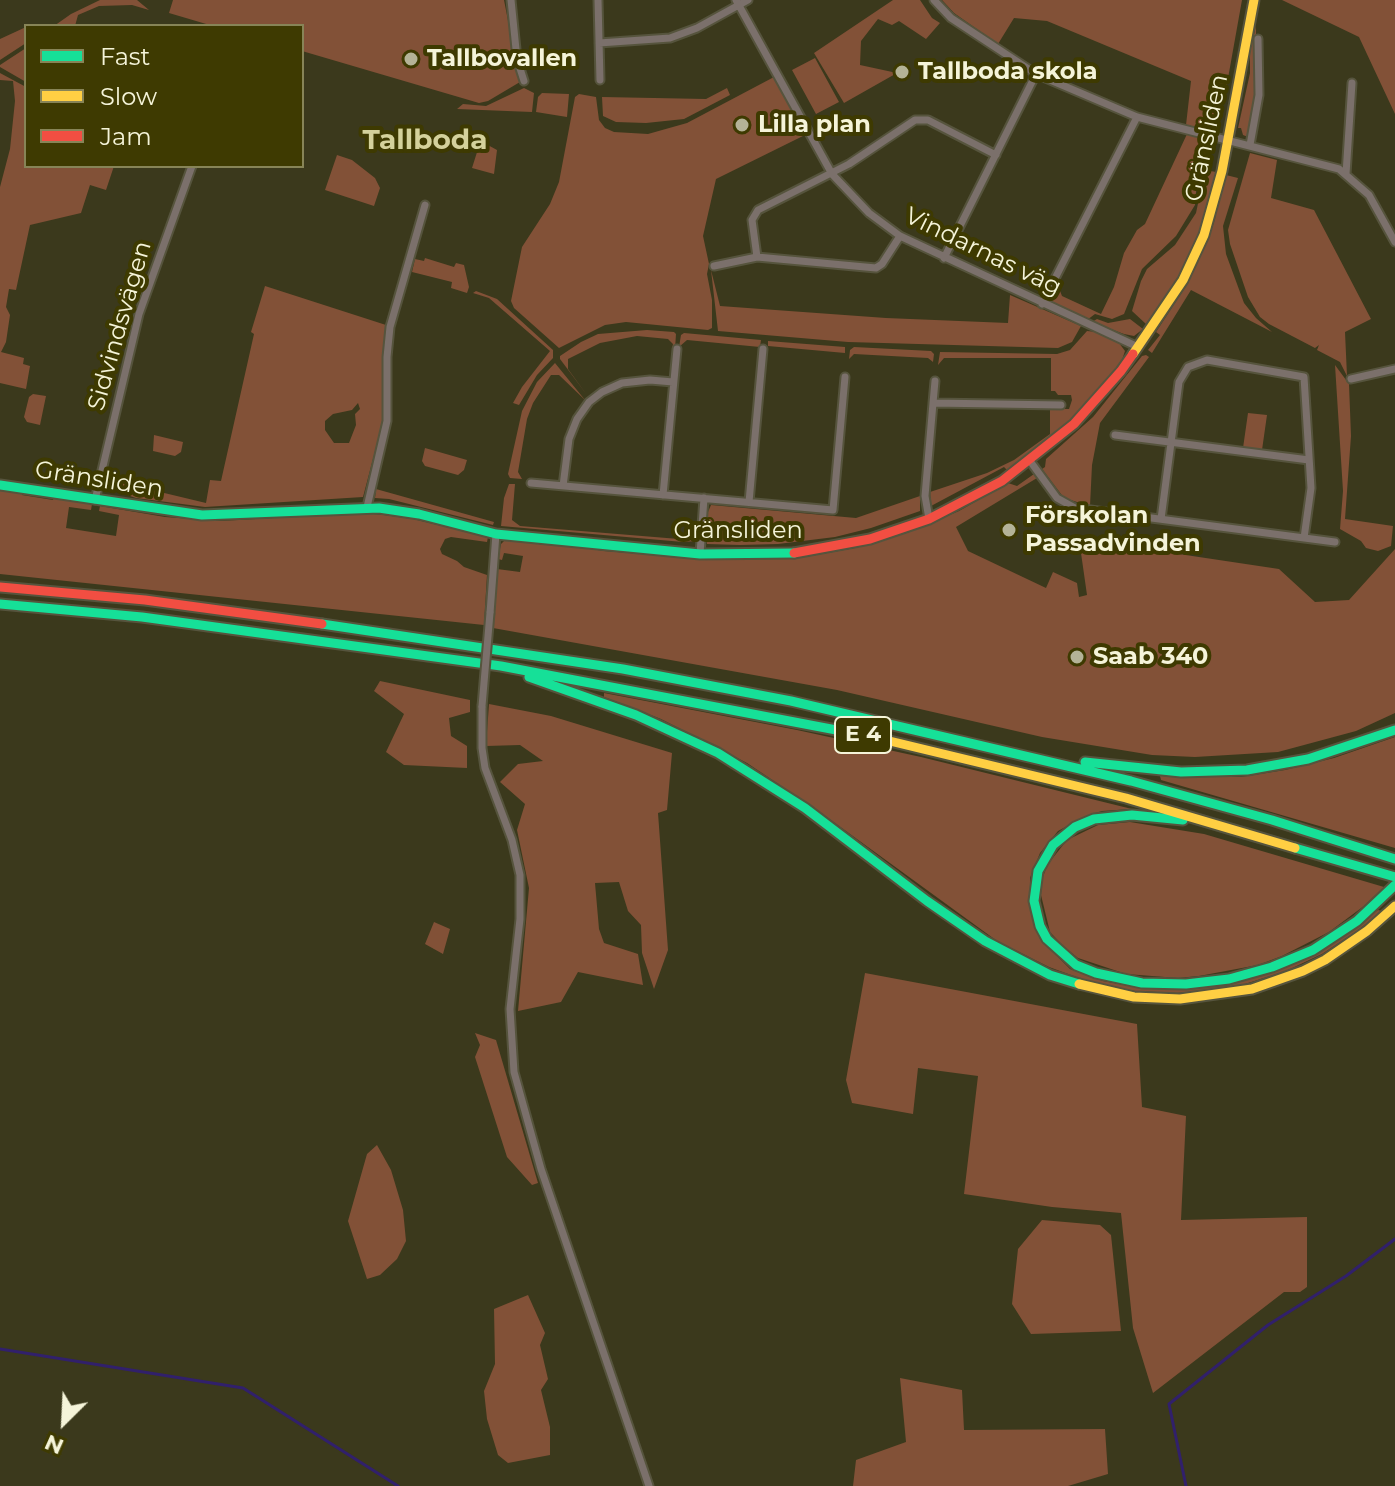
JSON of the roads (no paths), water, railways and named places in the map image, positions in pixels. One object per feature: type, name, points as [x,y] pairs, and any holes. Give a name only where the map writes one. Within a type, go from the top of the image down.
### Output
[{"type":"main road","name":"Gränsliden","points":[[0,485],[181,513],[221,516],[367,507],[406,511],[496,534],[700,554],[808,552],[870,539],[929,519],[976,496],[1030,461],[1088,410],[1138,347],[1183,280],[1210,218],[1229,139],[1254,0]]},
{"type":"main road","name":"E 4","points":[[0,587],[145,600],[296,619],[579,662],[791,701],[1016,752],[1272,820],[1395,859]]},
{"type":"main road","name":"E 4","points":[[0,604],[248,630],[489,664],[772,716],[918,747],[1126,798],[1395,877]]},
{"type":"main road","points":[[489,664],[636,715],[718,753],[779,790],[985,941],[1050,975],[1092,988],[1134,997],[1180,999],[1252,989],[1325,960],[1392,910]]},
{"type":"main road","points":[[1016,752],[1143,770],[1247,770],[1308,759],[1395,730]]},
{"type":"main road","points":[[1219,824],[1118,815],[1094,819],[1067,832],[1047,852],[1036,881],[1036,912],[1047,939],[1076,965],[1096,973],[1142,983],[1208,982],[1272,967],[1313,950],[1372,908],[1395,885]]},
{"type":"street","points":[[511,0],[517,59],[524,81]]},
{"type":"street","points":[[598,0],[600,80]]},
{"type":"street","points":[[599,43],[670,38],[697,28],[748,0]]},
{"type":"street","points":[[934,0],[951,18],[1036,74],[1137,117],[1331,166],[1346,174],[1369,195],[1395,242]]},
{"type":"street","name":"Vindarnas väg","points":[[738,3],[832,174],[862,207],[900,236],[1138,347]]},
{"type":"street","name":"Gränsliden","points":[[1250,145],[1259,95],[1258,39]]},
{"type":"street","points":[[944,258],[1036,74]]},
{"type":"street","points":[[1346,174],[1352,83]]},
{"type":"street","points":[[1042,304],[1137,117]]},
{"type":"street","points":[[757,257],[752,220],[755,212],[832,174],[919,118],[996,155]]},
{"type":"street","name":"Sidvindsvägen","points":[[95,500],[139,314],[191,168]]},
{"type":"street","points":[[367,507],[387,421],[390,327],[425,205]]},
{"type":"street","points":[[714,266],[757,257],[876,268],[900,236]]},
{"type":"street","points":[[663,495],[677,349]]},
{"type":"street","points":[[749,502],[763,349]]},
{"type":"street","points":[[1161,519],[1181,377],[1188,367],[1207,360],[1304,377],[1311,488],[1304,538]]},
{"type":"street","points":[[1351,379],[1395,369]]},
{"type":"street","points":[[531,483],[833,510],[845,377]]},
{"type":"street","points":[[563,486],[569,439],[577,419],[589,402],[622,383],[650,380],[673,382]]},
{"type":"street","points":[[929,519],[925,496],[935,381]]},
{"type":"street","points":[[933,403],[1061,405]]},
{"type":"street","points":[[1115,435],[1309,460]]},
{"type":"street","points":[[1030,461],[1057,498],[1069,505],[1335,542]]},
{"type":"street","points":[[700,554],[704,498]]},
{"type":"street","points":[[496,534],[482,706],[482,748],[485,768],[512,840],[520,875],[520,919],[510,1009],[514,1072],[541,1169],[649,1486]]},
{"type":"waterway","points":[[1186,1486],[1169,1404],[1268,1325],[1346,1276],[1395,1239]]},
{"type":"waterway","points":[[0,1349],[243,1388],[398,1486]]},
{"type":"place","name":"Tallbovallen","points":[[411,59]]},
{"type":"place","name":"Tallboda skola","points":[[902,72]]},
{"type":"place","name":"Lilla plan","points":[[742,125]]},
{"type":"place","name":"Förskolan Passadvinden","points":[[1009,530]]},
{"type":"place","name":"Saab 340","points":[[1077,657]]},
{"type":"district","name":"Tallboda","points":[[425,141]]}]
